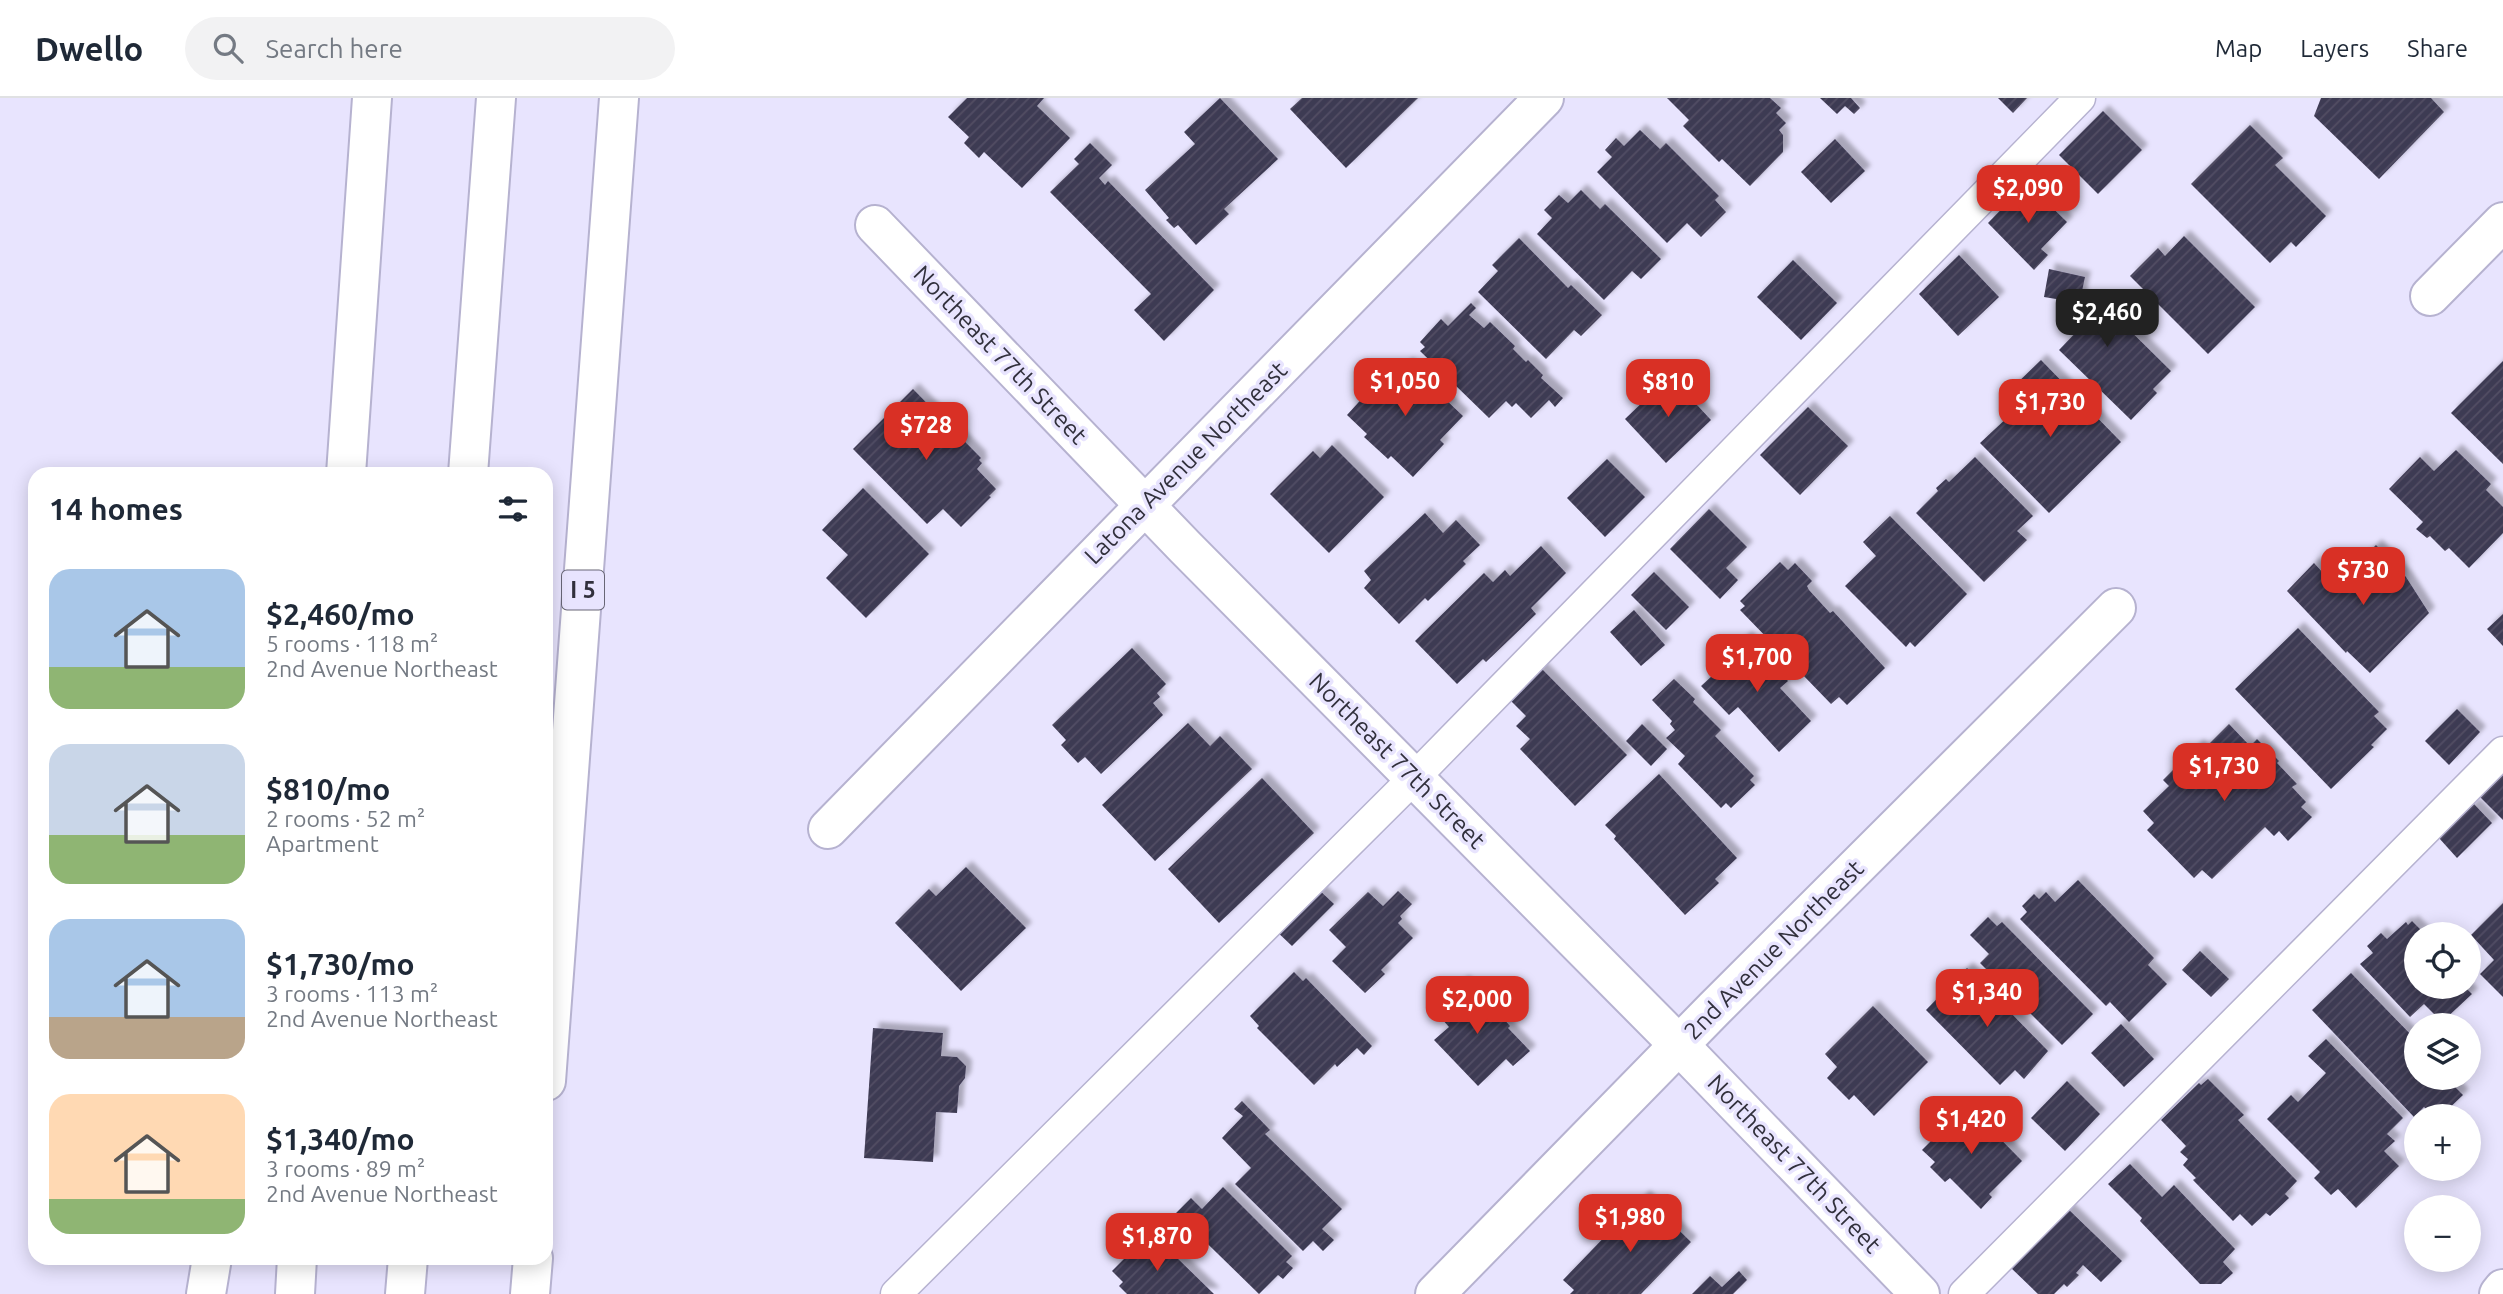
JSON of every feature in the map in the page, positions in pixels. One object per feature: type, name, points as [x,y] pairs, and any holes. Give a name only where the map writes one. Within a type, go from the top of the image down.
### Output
[{"type":"main road","points":[[346,467],[372,98]]},
{"type":"main road","points":[[469,467],[496,98]]},
{"type":"main road","name":"I 5","points":[[553,987],[619,98]]},
{"type":"main road","name":"Latona Avenue Northeast","points":[[828,828],[1544,98]]},
{"type":"main road","points":[[2430,296],[2503,222]]},
{"type":"main road","name":"Northeast 77th Street","points":[[875,225],[1145,506],[1679,1045],[1920,1294]]},
{"type":"main road","name":"2nd Avenue Northeast","points":[[1435,1294],[1679,1045],[2116,608]]},
{"type":"main road","points":[[206,1294],[211,1265]]},
{"type":"main road","points":[[295,1294],[297,1265]]},
{"type":"main road","points":[[405,1294],[407,1265]]},
{"type":"main road","points":[[530,1294],[532,1265]]},
{"type":"main road","points":[[2498,1294],[2503,1289]]},
{"type":"lane","points":[[896,1294],[1413,778],[2080,98]]},
{"type":"lane","points":[[1964,1294],[2503,752]]},
{"type":"building","points":[[967,98],[1044,98],[1037,106],[1070,138],[1022,188],[984,152],[979,158],[964,143],[969,137],[948,117]]},
{"type":"building","points":[[1220,98],[1278,159],[1224,209],[1229,214],[1196,245],[1178,225],[1174,228],[1166,220],[1169,218],[1145,190],[1195,144],[1184,132]]},
{"type":"building","points":[[1302,98],[1418,98],[1346,168],[1290,109]]},
{"type":"building","points":[[1667,98],[1770,98],[1781,108],[1776,113],[1786,123],[1779,130],[1783,135],[1783,152],[1750,186],[1722,159],[1719,162],[1683,126],[1689,120]]},
{"type":"building","points":[[1820,98],[1851,98],[1860,108],[1854,114],[1845,106],[1837,114]]},
{"type":"building","points":[[1998,98],[2027,98],[2013,113]]},
{"type":"building","points":[[2321,98],[2431,98],[2444,112],[2379,179],[2314,116]]},
{"type":"building","points":[[2103,111],[2142,150],[2098,194],[2059,155]]},
{"type":"building","points":[[2250,125],[2283,158],[2275,165],[2326,216],[2296,247],[2291,242],[2270,263],[2191,184]]},
{"type":"building","points":[[1640,130],[1660,149],[1666,143],[1719,196],[1715,200],[1726,212],[1701,237],[1687,223],[1667,243],[1597,172],[1612,157],[1605,150],[1616,138],[1624,146]]},
{"type":"building","points":[[1835,139],[1865,171],[1831,203],[1801,172]]},
{"type":"building","points":[[1090,143],[1112,165],[1099,178],[1105,185],[1108,181],[1214,290],[1164,341],[1134,310],[1151,294],[1050,192],[1079,164],[1074,159]]},
{"type":"building","points":[[2027,183],[2067,222],[2041,249],[2048,255],[2034,270],[1988,223]]},
{"type":"building","points":[[1581,190],[1600,209],[1605,204],[1661,259],[1641,279],[1632,271],[1604,300],[1537,234],[1552,218],[1544,210],[1559,195],[1568,203]]},
{"type":"building","points":[[2184,236],[2255,307],[2208,354],[2130,276],[2158,248],[2165,256]]},
{"type":"building","points":[[1519,238],[1568,288],[1571,285],[1602,315],[1581,336],[1574,330],[1546,359],[1478,292],[1498,271],[1492,265]]},
{"type":"building","points":[[1959,255],[1999,297],[1958,336],[1919,294]]},
{"type":"building","points":[[1793,260],[1837,303],[1801,340],[1757,297]]},
{"type":"building","points":[[2049,269],[2085,277],[2081,296],[2090,305],[2097,298],[2171,371],[2153,389],[2157,393],[2131,420],[2059,350],[2081,327],[2074,320],[2081,314],[2068,301],[2044,297]]},
{"type":"building","points":[[1471,303],[1476,308],[1469,315],[1484,328],[1490,322],[1515,346],[1513,349],[1526,362],[1528,360],[1543,375],[1541,378],[1563,398],[1555,407],[1549,400],[1531,418],[1516,403],[1512,407],[1506,401],[1489,418],[1420,351],[1425,347],[1420,342],[1441,319],[1448,326]]},
{"type":"building","points":[[2041,360],[2121,442],[2049,513],[1980,443],[2024,402],[2011,389]]},
{"type":"building","points":[[2503,361],[2503,464],[2451,413]]},
{"type":"building","points":[[1407,363],[1463,416],[1440,440],[1444,444],[1413,477],[1391,456],[1388,459],[1364,437],[1367,434],[1347,415],[1389,369],[1395,376]]},
{"type":"building","points":[[1670,376],[1711,420],[1666,463],[1625,419]]},
{"type":"building","points":[[913,389],[981,458],[979,460],[982,463],[977,469],[996,489],[961,527],[943,509],[927,524],[853,449]]},
{"type":"building","points":[[1808,407],[1848,446],[1800,495],[1760,455]]},
{"type":"building","points":[[1332,445],[1384,497],[1329,553],[1270,494],[1313,451],[1320,458]]},
{"type":"building","points":[[2456,450],[2491,484],[2486,490],[2503,507],[2503,533],[2469,568],[2449,548],[2445,551],[2430,536],[2427,538],[2416,529],[2423,522],[2389,489],[2420,457],[2434,471]]},
{"type":"building","points":[[1975,457],[2033,516],[2017,531],[2027,540],[1984,582],[1916,513],[1938,491],[1936,488],[1946,479],[1949,482]]},
{"type":"building","points":[[1607,459],[1645,497],[1605,537],[1567,498]]},
{"type":"building","points":[[863,488],[929,554],[866,618],[826,578],[848,555],[822,530]]},
{"type":"building","points":[[1709,509],[1747,547],[1726,568],[1738,580],[1720,599],[1670,549]]},
{"type":"building","points":[[1425,513],[1443,533],[1456,520],[1480,545],[1463,561],[1466,564],[1428,601],[1425,598],[1399,624],[1364,588],[1371,580],[1364,571]]},
{"type":"building","points":[[1890,516],[1967,594],[1915,647],[1910,642],[1906,647],[1845,586],[1876,556],[1863,542]]},
{"type":"building","points":[[2376,545],[2406,577],[2429,613],[2370,673],[2347,651],[2346,653],[2287,591],[2314,563],[2335,586]]},
{"type":"building","points":[[1541,546],[1566,573],[1531,608],[1536,614],[1486,662],[1483,659],[1457,684],[1415,641],[1484,573],[1493,582],[1505,570],[1510,576]]},
{"type":"building","points":[[1780,562],[1788,570],[1795,563],[1812,581],[1807,586],[1809,590],[1830,613],[1833,611],[1885,668],[1847,705],[1839,697],[1831,704],[1740,610],[1745,606],[1740,601]]},
{"type":"building","points":[[1654,572],[1689,607],[1666,630],[1631,595]]},
{"type":"building","points":[[1634,610],[1665,645],[1641,666],[1610,632]]},
{"type":"building","points":[[2503,614],[2503,646],[2487,629]]},
{"type":"building","points":[[2298,628],[2379,712],[2374,716],[2387,729],[2371,745],[2374,747],[2331,789],[2235,689]]},
{"type":"building","points":[[1746,637],[1788,681],[1780,688],[1811,721],[1779,752],[1738,707],[1729,715],[1701,686],[1725,664],[1721,661]]},
{"type":"building","points":[[1132,648],[1166,684],[1157,693],[1160,697],[1153,703],[1163,715],[1101,774],[1085,757],[1078,763],[1061,745],[1066,740],[1052,725]]},
{"type":"building","points":[[1539,666],[1627,755],[1575,806],[1520,749],[1530,739],[1516,726],[1526,716],[1507,697]]},
{"type":"building","points":[[1674,679],[1721,730],[1715,736],[1754,776],[1750,780],[1755,785],[1731,808],[1726,803],[1721,808],[1678,764],[1685,756],[1666,738],[1675,730],[1670,724],[1672,721],[1652,700]]},
{"type":"building","points":[[2457,709],[2480,732],[2449,765],[2425,741]]},
{"type":"building","points":[[1188,723],[1210,746],[1220,736],[1252,769],[1155,861],[1102,805]]},
{"type":"building","points":[[1642,724],[1667,749],[1651,766],[1626,741]]},
{"type":"building","points":[[2229,724],[2250,746],[2257,739],[2279,761],[2277,763],[2297,784],[2292,787],[2306,802],[2301,807],[2312,817],[2288,841],[2279,831],[2274,836],[2265,827],[2212,879],[2202,870],[2194,878],[2147,830],[2154,823],[2143,811],[2169,786],[2163,780],[2198,745],[2203,750]]},
{"type":"building","points":[[2503,772],[2503,820],[2479,796]]},
{"type":"building","points":[[1659,774],[1737,858],[1715,879],[1719,883],[1685,915],[1614,839],[1616,836],[1605,825]]},
{"type":"building","points":[[1262,778],[1314,833],[1219,923],[1168,869]]},
{"type":"building","points":[[2474,804],[2492,823],[2457,858],[2439,838]]},
{"type":"building","points":[[966,867],[1026,928],[961,991],[895,923],[929,889],[936,896]]},
{"type":"building","points":[[2078,880],[2154,958],[2148,965],[2167,984],[2129,1022],[2110,1002],[2106,1006],[2020,919],[2027,912],[2022,906],[2034,894],[2039,899],[2046,892],[2055,902]]},
{"type":"building","points":[[1315,886],[1334,904],[1292,946],[1273,928]]},
{"type":"building","points":[[1398,891],[1412,904],[1400,916],[1402,919],[1398,923],[1413,938],[1381,970],[1385,974],[1365,993],[1332,961],[1346,947],[1329,930],[1368,892],[1383,906]]},
{"type":"building","points":[[2503,903],[2503,997],[2481,975],[2494,960],[2481,946],[2481,925]]},
{"type":"building","points":[[1988,917],[1997,926],[2002,922],[2093,1014],[2062,1045],[1980,963],[1989,954],[1970,935]]},
{"type":"building","points":[[2404,924],[2404,999],[2467,999],[2452,1013],[2433,1013],[2424,1004],[2414,1013],[2406,1013],[2360,964],[2373,953],[2367,946],[2381,933],[2387,939]]},
{"type":"building","points":[[2200,951],[2229,979],[2211,997],[2182,970]]},
{"type":"building","points":[[1967,968],[2048,1051],[2024,1079],[2015,1070],[2000,1085],[1926,1010]]},
{"type":"building","points":[[1294,972],[1303,981],[1306,978],[1372,1046],[1364,1055],[1357,1048],[1337,1067],[1335,1064],[1314,1085],[1257,1028],[1259,1026],[1250,1016]]},
{"type":"building","points":[[2351,973],[2404,1028],[2404,1090],[2458,1090],[2463,1095],[2454,1104],[2404,1104],[2404,1107],[2312,1010]]},
{"type":"building","points":[[1463,981],[1491,1011],[1494,1008],[1510,1026],[1508,1028],[1530,1051],[1513,1066],[1506,1059],[1478,1086],[1434,1040],[1449,1027],[1442,1019],[1448,1013],[1440,1003]]},
{"type":"building","points":[[1873,1006],[1928,1062],[1874,1116],[1854,1095],[1849,1100],[1827,1078],[1837,1067],[1825,1054]]},
{"type":"building","points":[[2121,1024],[2154,1059],[2124,1087],[2091,1053]]},
{"type":"building","points":[[873,1028],[943,1033],[941,1056],[957,1057],[966,1066],[965,1078],[959,1086],[957,1113],[936,1112],[933,1162],[864,1158]]},
{"type":"building","points":[[2326,1039],[2403,1118],[2387,1134],[2395,1141],[2384,1151],[2399,1166],[2356,1208],[2338,1189],[2331,1195],[2314,1178],[2320,1172],[2267,1119],[2291,1095],[2298,1102],[2326,1073],[2308,1056]]},
{"type":"building","points":[[2208,1079],[2244,1115],[2238,1120],[2297,1181],[2285,1194],[2289,1198],[2270,1216],[2266,1213],[2252,1226],[2240,1214],[2233,1221],[2193,1180],[2196,1178],[2183,1165],[2188,1159],[2180,1152],[2186,1146],[2161,1120],[2199,1083],[2201,1085]]},
{"type":"building","points":[[2067,1081],[2100,1114],[2065,1151],[2031,1118]]},
{"type":"building","points":[[1242,1101],[1270,1130],[1265,1134],[1342,1209],[1322,1229],[1334,1240],[1323,1251],[1313,1241],[1303,1251],[1235,1184],[1251,1168],[1222,1138],[1243,1116],[1234,1109]]},
{"type":"building","points":[[1967,1105],[2022,1161],[1989,1194],[1992,1197],[1981,1209],[1950,1178],[1945,1182],[1930,1167],[1935,1162],[1922,1150]]},
{"type":"building","points":[[2130,1164],[2162,1197],[2174,1185],[2235,1249],[2223,1262],[2233,1273],[2221,1284],[2200,1284],[2108,1184]]},
{"type":"building","points":[[1223,1187],[1292,1256],[1286,1262],[1293,1268],[1283,1279],[1278,1275],[1259,1294],[1176,1213],[1191,1198],[1202,1209]]},
{"type":"building","points":[[1644,1196],[1691,1242],[1641,1294],[1570,1294],[1574,1290],[1563,1280]]},
{"type":"building","points":[[2067,1208],[2122,1261],[2101,1282],[2083,1265],[2076,1273],[2079,1275],[2067,1287],[2064,1284],[2054,1294],[2038,1294],[2009,1266]]},
{"type":"building","points":[[1148,1235],[1171,1256],[1173,1254],[1214,1294],[1127,1294],[1119,1286],[1123,1282],[1112,1271]]},
{"type":"building","points":[[1739,1271],[1747,1280],[1733,1294],[1692,1294],[1710,1276],[1722,1287]]}]
